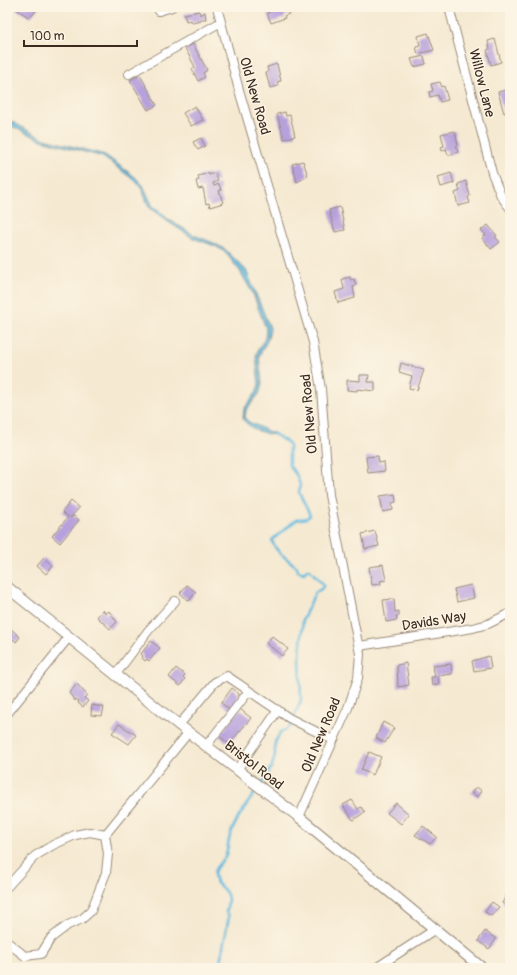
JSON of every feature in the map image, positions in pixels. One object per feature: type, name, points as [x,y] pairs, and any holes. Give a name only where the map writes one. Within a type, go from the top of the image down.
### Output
[{"type":"main road","name":"Bristol Road","points":[[7,587],[179,725],[299,817],[434,930],[482,968]]},
{"type":"street","points":[[159,10],[172,7]]},
{"type":"street","name":"Old New Road","points":[[217,7],[313,344],[321,389],[329,495],[359,646],[360,667],[348,708],[299,817]]},
{"type":"street","name":"Willow Lane","points":[[449,7],[492,173],[502,196],[510,208]]},
{"type":"street","points":[[129,74],[221,22]]},
{"type":"street","points":[[116,674],[148,631],[175,601]]},
{"type":"street","name":"Davids Way","points":[[359,646],[473,628],[488,624],[510,612]]},
{"type":"street","points":[[7,714],[70,638]]},
{"type":"street","points":[[179,725],[215,682],[227,676],[293,720],[333,740]]},
{"type":"street","points":[[206,746],[249,691]]},
{"type":"street","points":[[237,770],[278,710]]},
{"type":"street","points":[[7,942],[24,956],[41,954],[51,938],[68,925],[82,919],[91,911],[106,873],[108,854],[105,834],[188,732]]},
{"type":"street","points":[[7,887],[35,856],[53,845],[75,835],[90,832],[105,834]]},
{"type":"street","points":[[376,968],[434,930]]},
{"type":"water","points":[[7,119],[42,138],[105,155],[135,177],[143,185],[152,205],[168,219],[194,235],[226,250],[246,270],[270,328],[268,339],[259,356],[262,384],[259,394],[246,410],[245,418],[249,422],[276,435],[257,430],[249,426],[243,419],[244,409],[256,393],[259,384],[256,356],[265,338],[266,329],[253,294],[240,271],[225,252],[215,246],[193,238],[149,207],[141,187],[103,157],[41,140],[7,124]]},
{"type":"building","points":[[17,7],[39,7],[30,18],[16,9]]},
{"type":"building","points":[[279,7],[287,7],[289,14],[284,16],[285,18],[271,23],[267,13]]},
{"type":"building","points":[[199,11],[200,15],[205,12],[206,19],[201,19],[201,21],[192,23],[191,20],[186,21],[184,14]]},
{"type":"building","points":[[428,33],[434,50],[418,54],[416,47],[420,46],[418,36]]},
{"type":"building","points":[[495,39],[501,62],[491,65],[487,50],[490,49],[488,41]]},
{"type":"building","points":[[193,44],[207,70],[203,73],[205,77],[198,81],[192,69],[195,67],[185,48]]},
{"type":"building","points":[[424,56],[426,64],[414,67],[411,59]]},
{"type":"building","points":[[277,64],[281,81],[277,82],[278,86],[270,88],[266,73],[268,72],[267,67]]},
{"type":"building","points":[[140,75],[157,105],[148,110],[130,80]]},
{"type":"building","points":[[440,82],[442,87],[444,86],[448,100],[440,102],[438,95],[430,97],[429,92],[433,91],[431,84]]},
{"type":"building","points":[[509,89],[510,111],[504,113],[498,92]]},
{"type":"building","points":[[195,106],[203,120],[191,126],[183,113]]},
{"type":"building","points":[[285,112],[286,116],[290,115],[295,136],[284,139],[277,114]]},
{"type":"building","points":[[455,131],[458,152],[448,155],[446,149],[442,151],[441,147],[444,146],[441,134]]},
{"type":"building","points":[[201,138],[205,146],[198,150],[193,142]]},
{"type":"building","points":[[303,161],[308,176],[297,182],[292,164]]},
{"type":"building","points":[[209,173],[209,175],[215,173],[218,181],[213,183],[214,186],[219,184],[221,190],[219,191],[223,203],[210,207],[209,203],[206,204],[203,188],[198,189],[196,181],[199,180],[198,176]]},
{"type":"building","points":[[451,173],[454,183],[441,187],[438,177]]},
{"type":"building","points":[[466,181],[470,196],[468,197],[470,203],[458,206],[455,193],[460,191],[458,184]]},
{"type":"building","points":[[340,207],[345,230],[335,232],[329,210]]},
{"type":"building","points":[[488,225],[497,236],[495,237],[500,242],[491,249],[482,238],[486,235],[481,230]]},
{"type":"building","points":[[350,277],[351,280],[354,279],[356,286],[353,287],[355,298],[338,303],[335,292],[344,289],[342,279]]},
{"type":"building","points":[[401,363],[424,370],[417,390],[409,388],[412,376],[399,372]]},
{"type":"building","points":[[360,375],[369,375],[368,382],[375,382],[375,391],[357,389],[357,391],[347,390],[347,380],[360,381]]},
{"type":"building","points":[[378,456],[379,463],[384,462],[385,471],[368,473],[366,457]]},
{"type":"building","points":[[395,494],[396,502],[392,503],[393,510],[383,512],[380,496]]},
{"type":"building","points":[[71,501],[79,508],[70,518],[74,516],[79,520],[60,543],[52,536],[68,517],[62,512]]},
{"type":"building","points":[[375,531],[379,546],[365,549],[362,534]]},
{"type":"building","points":[[44,558],[53,566],[46,574],[37,566]]},
{"type":"building","points":[[383,565],[386,580],[380,581],[381,584],[372,585],[369,567]]},
{"type":"building","points":[[187,585],[196,592],[189,601],[180,593]]},
{"type":"building","points":[[471,585],[474,598],[457,602],[454,589]]},
{"type":"building","points":[[394,599],[395,612],[399,611],[399,616],[396,616],[397,620],[386,622],[383,600]]},
{"type":"building","points":[[103,610],[106,614],[109,611],[117,622],[110,629],[97,617]]},
{"type":"building","points":[[10,628],[20,637],[16,642],[13,639],[7,647],[7,631]]},
{"type":"building","points":[[272,636],[288,649],[282,656],[266,643]]},
{"type":"building","points":[[151,641],[160,648],[149,661],[147,659],[145,661],[141,654]]},
{"type":"building","points":[[489,656],[491,668],[474,671],[472,661]]},
{"type":"building","points":[[406,663],[409,685],[398,687],[397,665]]},
{"type":"building","points":[[451,664],[452,674],[438,676],[439,684],[432,685],[431,677],[435,677],[433,666]]},
{"type":"building","points":[[176,668],[185,675],[183,677],[185,679],[180,686],[169,677]]},
{"type":"building","points":[[77,684],[87,695],[84,698],[88,701],[83,707],[78,703],[79,701],[76,699],[75,701],[69,693]]},
{"type":"building","points":[[232,688],[239,694],[237,697],[239,699],[230,710],[221,703]]},
{"type":"building","points":[[92,705],[104,707],[102,716],[91,715]]},
{"type":"building","points":[[240,709],[251,718],[229,744],[219,736]]},
{"type":"building","points":[[383,722],[394,728],[385,743],[376,738]]},
{"type":"building","points":[[119,724],[136,735],[129,744],[112,733]]},
{"type":"building","points":[[369,752],[381,757],[373,775],[361,770]]},
{"type":"building","points":[[476,787],[482,791],[478,797],[471,793]]},
{"type":"building","points":[[352,800],[358,809],[361,807],[365,812],[353,820],[343,805]]},
{"type":"building","points":[[396,803],[409,814],[401,824],[387,813]]},
{"type":"building","points":[[423,826],[437,837],[430,844],[415,835]]},
{"type":"building","points":[[508,893],[510,895],[510,908],[502,903]]},
{"type":"building","points":[[492,902],[499,907],[491,916],[485,912]]},
{"type":"building","points":[[485,931],[496,939],[489,949],[478,941]]},
{"type":"waterway","points":[[261,785],[272,766],[275,755],[275,742],[281,732],[290,727],[301,700],[300,655],[303,619],[315,593],[324,585],[309,569],[307,569],[304,573],[298,571],[297,567],[282,555],[273,544],[272,540],[296,520],[307,518],[310,515],[299,493],[300,485],[297,476],[289,465],[289,444],[273,433]]},
{"type":"waterway","points":[[219,968],[229,916],[226,912],[228,897],[217,883],[214,871],[225,857],[230,836],[236,821],[258,789]]}]
